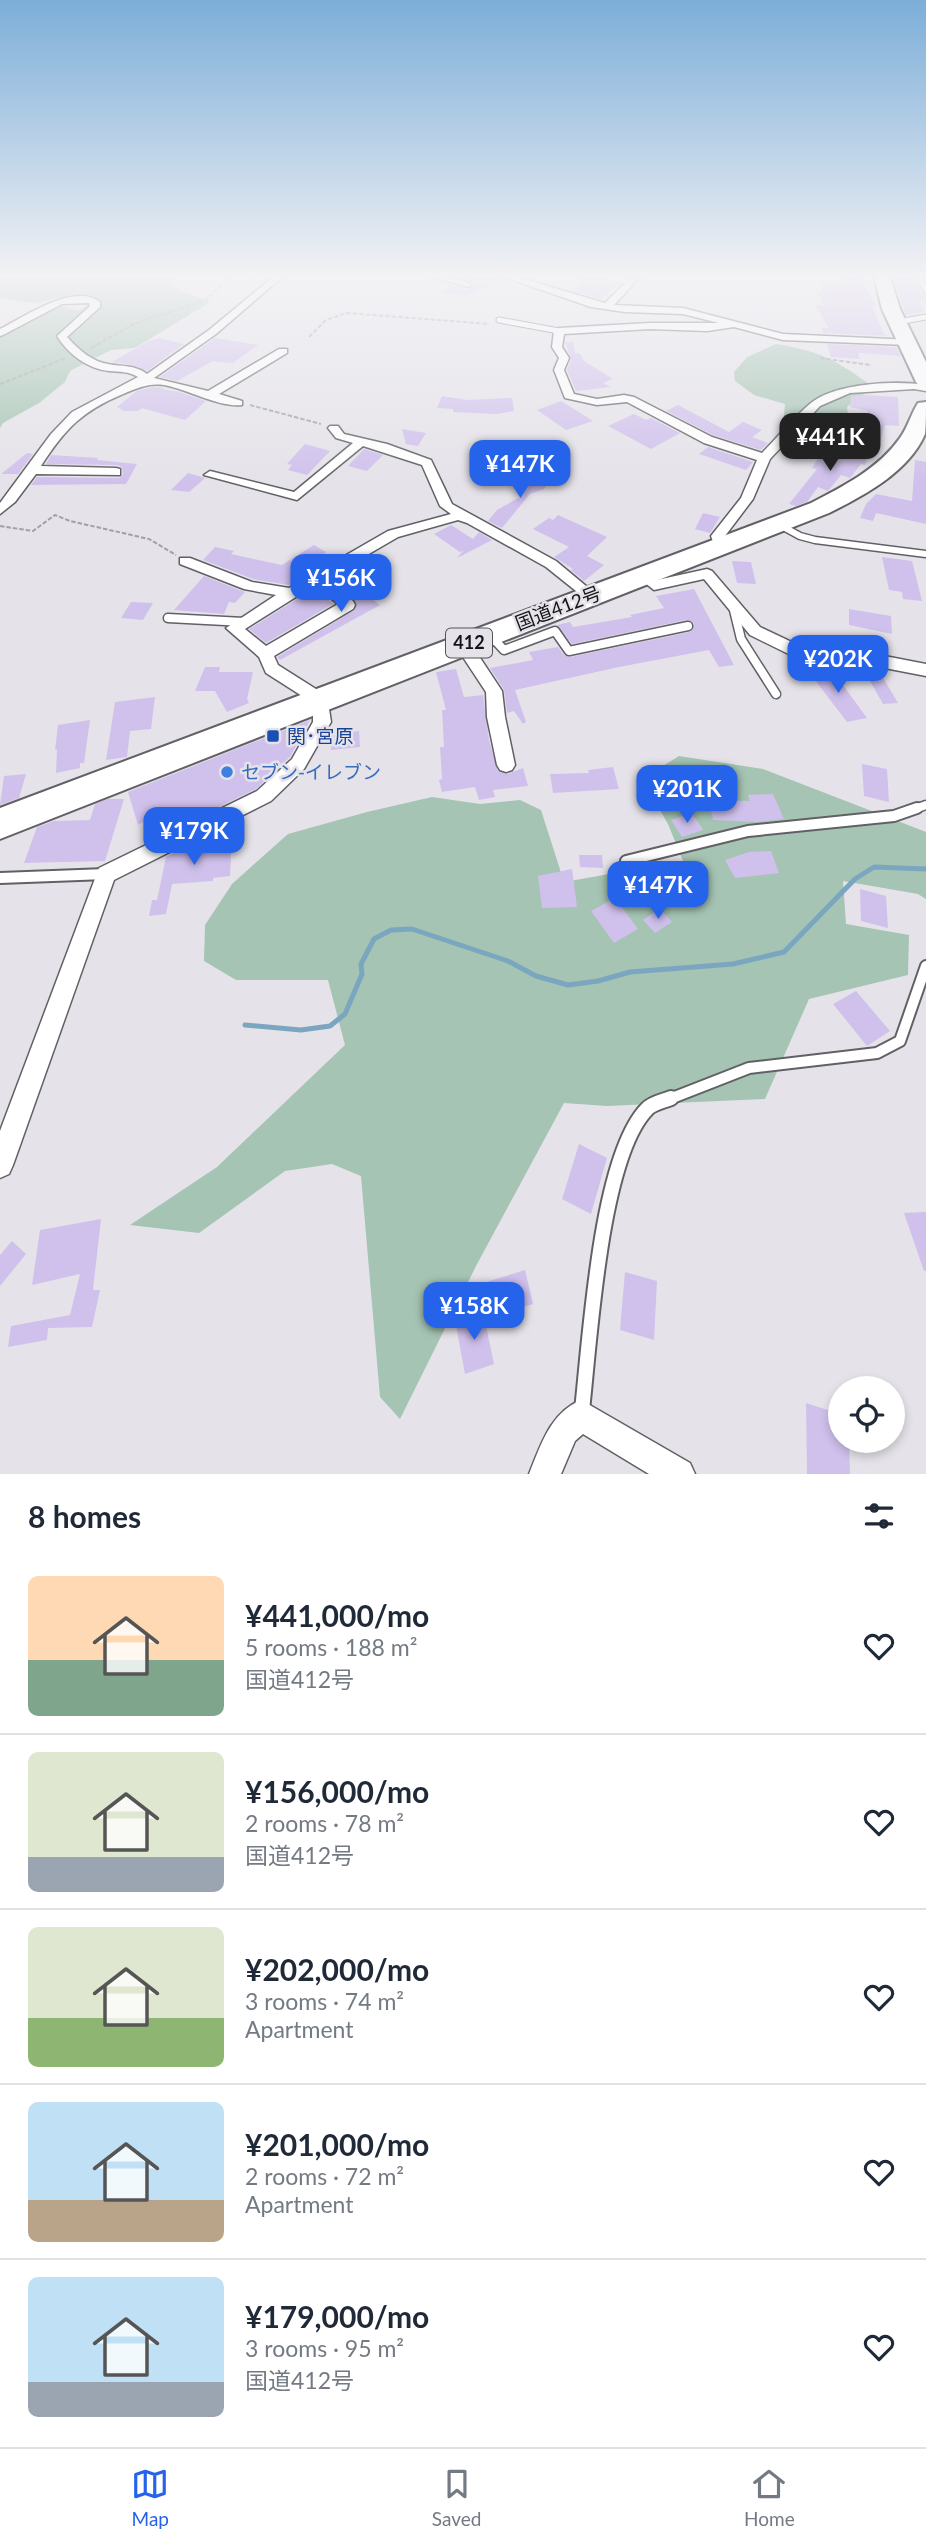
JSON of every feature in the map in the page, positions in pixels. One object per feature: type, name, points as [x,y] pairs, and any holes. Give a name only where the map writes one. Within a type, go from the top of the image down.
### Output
[{"type":"highway","points":[[910,346],[925,379]]},
{"type":"highway","name":"国道412号","points":[[0,824],[832,502],[874,479],[909,442],[918,429],[926,408]]},
{"type":"street","points":[[69,346],[104,367],[135,370],[142,376],[142,381]]},
{"type":"street","points":[[0,510],[15,497],[58,432],[78,412],[142,381],[193,346]]},
{"type":"street","points":[[558,346],[564,358],[559,370],[569,396],[584,402],[630,399],[708,440],[764,458]]},
{"type":"street","points":[[209,395],[283,351]]},
{"type":"street","points":[[721,547],[718,536],[747,499],[764,458],[808,411],[829,397],[849,390],[874,391],[914,386],[925,379]]},
{"type":"street","points":[[142,381],[165,382],[238,403]]},
{"type":"street","points":[[334,428],[340,436],[413,456],[427,463],[447,506],[551,564],[591,596]]},
{"type":"street","points":[[210,475],[297,496],[317,477],[345,459],[361,441]]},
{"type":"street","points":[[34,470],[116,472]]},
{"type":"street","points":[[0,1165],[106,874],[264,796],[298,764],[322,722],[321,700],[272,669],[265,654],[234,628],[393,534],[458,516],[474,521]]},
{"type":"street","points":[[186,561],[249,586],[291,593]]},
{"type":"street","points":[[642,575],[654,585],[707,575],[755,631],[813,659],[864,658],[926,670]]},
{"type":"street","points":[[265,654],[348,606],[316,578]]},
{"type":"street","points":[[477,640],[494,691],[496,717],[506,765]]},
{"type":"street","points":[[545,1474],[564,1430],[582,1415],[679,1474]]},
{"type":"lane","points":[[778,524],[800,536],[815,540],[926,554]]},
{"type":"lane","points":[[733,606],[741,639],[776,694]]},
{"type":"lane","points":[[168,618],[244,622]]},
{"type":"lane","points":[[477,640],[504,650],[555,631],[569,651],[688,625]]},
{"type":"lane","points":[[626,861],[748,831],[894,816],[926,805]]},
{"type":"lane","points":[[0,878],[106,874]]},
{"type":"lane","points":[[582,1415],[604,1227],[623,1146],[648,1107],[750,1068],[877,1053],[900,1041],[926,966]]},
{"type":"path","points":[[0,384],[91,346]]},
{"type":"path","points":[[820,358],[872,365]]},
{"type":"path","points":[[238,403],[334,428]]},
{"type":"path","points":[[0,526],[33,531],[55,515],[70,522],[149,539],[186,561]]},
{"type":"green space","points":[[0,346],[139,346],[111,350],[70,371],[65,382],[39,403],[3,423],[0,428]]},
{"type":"green space","points":[[772,346],[785,346],[828,358],[849,370],[873,387],[847,407],[848,415],[877,440],[840,457],[795,436],[783,425],[785,404],[754,395],[735,381],[734,372],[747,357]]},
{"type":"green space","points":[[679,756],[763,769],[926,832],[926,899],[918,894],[843,881],[846,924],[909,935],[908,975],[809,999],[765,1099],[607,1106],[564,1103],[476,1266],[400,1419],[380,1397],[361,1176],[332,1164],[285,1171],[199,1233],[130,1225],[217,1167],[345,1045],[328,980],[236,980],[204,961],[205,925],[232,884],[288,834],[432,797],[480,804],[520,800],[541,810],[564,882],[683,861],[668,824],[642,779]]},
{"type":"building","points":[[141,346],[182,346],[147,371],[133,365],[112,362]]},
{"type":"building","points":[[204,346],[257,346],[233,363],[213,361],[177,381],[160,377]]},
{"type":"building","points":[[566,346],[574,346],[575,353],[580,353],[584,361],[613,379],[603,383],[611,387],[576,391],[567,370],[571,359]]},
{"type":"building","points":[[828,346],[896,347],[901,356],[858,353],[860,359],[831,357]]},
{"type":"building","points":[[153,387],[206,401],[185,420],[142,408],[138,411],[124,411],[117,407],[137,391]]},
{"type":"building","points":[[442,396],[467,400],[512,398],[514,411],[497,414],[453,412],[453,409],[437,408]]},
{"type":"building","points":[[851,396],[898,397],[899,426],[885,425],[877,453],[864,450],[868,411],[850,407]]},
{"type":"building","points":[[561,401],[593,421],[566,430],[537,410]]},
{"type":"building","points":[[678,405],[729,432],[743,422],[762,430],[752,437],[768,443],[761,450],[713,435],[666,411]]},
{"type":"building","points":[[634,414],[646,420],[651,418],[680,433],[651,449],[608,426]]},
{"type":"building","points":[[402,429],[426,433],[418,446],[406,444]]},
{"type":"building","points":[[305,444],[330,451],[307,475],[288,470],[292,465],[287,464]]},
{"type":"building","points":[[708,447],[753,462],[746,470],[699,454]]},
{"type":"building","points":[[845,448],[869,453],[865,465],[861,464],[850,478],[841,475],[828,491],[818,487],[807,502],[796,506],[789,504],[817,469],[812,468],[822,452],[843,457]]},
{"type":"building","points":[[364,449],[383,455],[367,471],[348,466]]},
{"type":"building","points":[[27,453],[33,454],[18,474],[1,474]]},
{"type":"building","points":[[51,455],[137,464],[126,484],[31,485],[37,477],[120,478],[123,475],[122,467],[117,465],[46,464]]},
{"type":"building","points":[[915,460],[926,462],[926,524],[876,513],[873,521],[860,518],[866,504],[876,494],[912,501]]},
{"type":"building","points":[[540,471],[554,475],[544,489],[530,494],[502,528],[488,521],[497,510],[522,496]]},
{"type":"building","points":[[188,473],[205,478],[189,492],[171,490]]},
{"type":"building","points":[[703,513],[720,517],[710,533],[695,529]]},
{"type":"building","points":[[558,515],[607,537],[587,556],[604,565],[584,581],[571,570],[573,569],[554,557],[569,547],[533,529]]},
{"type":"building","points":[[451,525],[473,539],[479,532],[492,540],[457,558],[464,550],[460,552],[434,534]]},
{"type":"building","points":[[314,545],[326,552],[311,562],[301,574],[303,577],[289,585],[253,579],[203,560],[215,547],[234,551],[231,554],[282,565]]},
{"type":"building","points":[[882,557],[912,561],[922,601],[903,599],[902,592],[889,590]]},
{"type":"building","points":[[732,561],[751,562],[756,584],[737,583]]},
{"type":"building","points":[[204,576],[245,592],[235,603],[229,602],[224,614],[174,610]]},
{"type":"building","points":[[345,578],[380,605],[280,660],[277,657],[355,610],[355,600],[335,583]]},
{"type":"building","points":[[315,588],[333,604],[266,643],[249,629]]},
{"type":"building","points":[[694,589],[734,665],[719,667],[709,650],[619,667],[515,690],[526,722],[523,724],[514,711],[507,713],[504,690],[490,668],[533,660],[529,652],[558,647],[564,655],[570,657],[690,632],[694,624],[687,620],[572,644],[557,625],[570,622],[573,627],[632,617],[630,615],[664,608],[656,596]]},
{"type":"building","points":[[131,602],[153,603],[143,620],[121,618]]},
{"type":"building","points":[[849,609],[891,616],[892,634],[849,625]]},
{"type":"building","points":[[811,666],[827,666],[835,686],[843,685],[867,718],[847,722],[818,684]]},
{"type":"building","points":[[205,667],[220,667],[219,672],[253,672],[247,699],[249,703],[227,712],[215,691],[195,691]]},
{"type":"building","points":[[862,667],[878,669],[898,703],[883,704]]},
{"type":"building","points":[[456,669],[464,697],[483,695],[489,740],[498,771],[507,774],[523,768],[528,786],[493,790],[495,797],[479,800],[475,787],[442,792],[439,780],[442,779],[440,747],[444,747],[442,710],[446,710],[436,672]]},
{"type":"building","points":[[155,697],[151,729],[130,731],[127,757],[106,760],[115,702]]},
{"type":"building","points":[[90,720],[84,763],[80,763],[80,768],[56,773],[58,725]]},
{"type":"building","name":"セブン-イレブン","points":[[310,720],[290,757],[256,789],[156,837],[146,820],[138,825],[128,792]]},
{"type":"building","points":[[359,731],[360,747],[331,750],[330,734]]},
{"type":"building","points":[[862,764],[887,769],[889,802],[864,796]]},
{"type":"building","points":[[613,767],[619,789],[553,793],[550,774],[589,773],[588,770]]},
{"type":"building","points":[[26,774],[19,798],[0,805],[4,776]]},
{"type":"building","points":[[773,794],[784,819],[758,822],[713,820],[709,800],[750,801],[748,795]]},
{"type":"building","points":[[108,799],[124,799],[105,861],[24,863],[37,827],[54,821],[90,820],[95,804]]},
{"type":"building","points":[[692,813],[703,830],[682,837],[671,820]]},
{"type":"building","points":[[232,833],[230,876],[213,878],[213,881],[172,884],[166,914],[149,916],[152,900],[157,900],[166,857],[207,836]]},
{"type":"building","points":[[771,851],[779,873],[735,878],[725,860],[749,852]]},
{"type":"building","points":[[579,855],[602,855],[603,868],[580,867]]},
{"type":"building","points":[[572,869],[577,907],[542,908],[538,876]]},
{"type":"building","points":[[860,889],[886,896],[888,928],[861,921]]},
{"type":"building","points":[[615,898],[638,929],[614,943],[591,911]]},
{"type":"building","points":[[660,908],[672,922],[655,933],[643,920]]},
{"type":"building","points":[[856,991],[890,1031],[867,1046],[833,1004]]},
{"type":"building","points":[[579,1144],[607,1158],[591,1214],[562,1199]]},
{"type":"building","points":[[926,1212],[926,1271],[924,1271],[904,1213]]},
{"type":"building","points":[[101,1219],[93,1290],[100,1290],[92,1327],[48,1328],[47,1340],[8,1347],[11,1326],[70,1315],[80,1274],[32,1285],[40,1230]]},
{"type":"building","points":[[12,1241],[26,1254],[0,1286],[0,1255]]},
{"type":"building","points":[[525,1270],[533,1304],[489,1317],[483,1283]]},
{"type":"building","points":[[625,1272],[657,1281],[654,1340],[620,1330]]},
{"type":"building","points":[[483,1311],[494,1364],[465,1374],[455,1320]]},
{"type":"building","points":[[806,1403],[828,1410],[828,1453],[849,1453],[850,1474],[807,1474]]},
{"type":"waterway","points":[[245,1025],[301,1030],[330,1026],[345,1014],[362,974],[361,964],[374,939],[391,930],[412,929],[508,961],[536,976],[568,985],[598,981],[630,972],[733,964],[784,952],[855,879],[874,867],[926,869]]},
{"type":"place","name":"関･宮原","points":[[273,736]]},
{"type":"place","name":"セブン-イレブン","points":[[227,772]]}]
